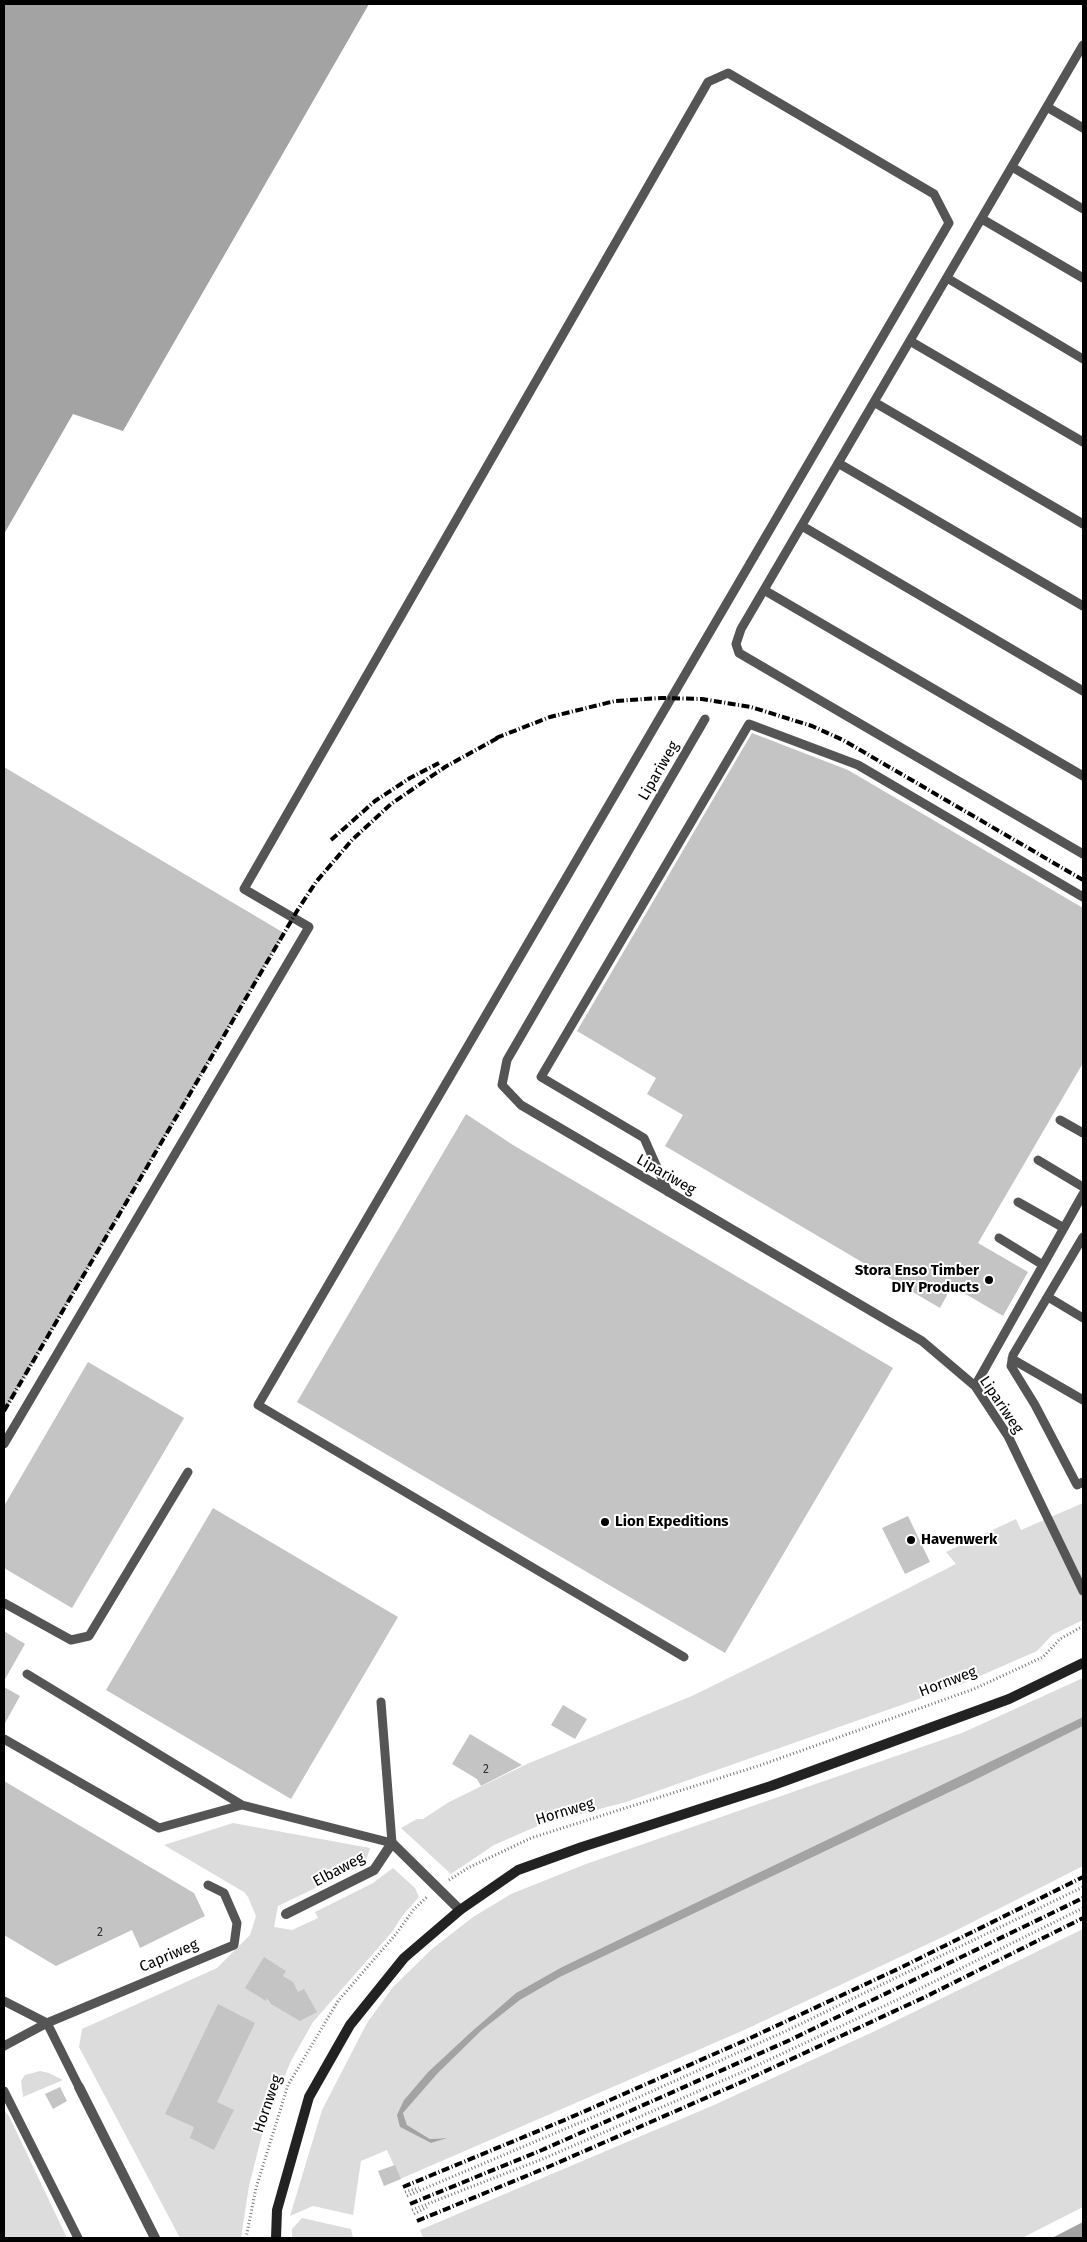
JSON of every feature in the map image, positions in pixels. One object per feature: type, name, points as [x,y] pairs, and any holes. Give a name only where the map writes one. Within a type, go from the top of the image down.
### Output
[{"type":"street","points":[[276,2238],[277,2210],[309,2096],[350,2025],[404,1958],[460,1910],[518,1870],[582,1847],[771,1786],[1009,1699],[1083,1663]]},
{"type":"street","points":[[392,1843],[460,1910]]},
{"type":"street","name":"Elbaweg","points":[[286,1914],[374,1870],[392,1843]]},
{"type":"street","points":[[79,2087],[155,2238]]},
{"type":"lane","points":[[1083,47],[741,629],[736,644],[739,652],[1083,854]]},
{"type":"lane","points":[[4,1444],[309,927],[244,889],[708,82],[728,73],[934,194],[949,223],[258,1404],[684,1657]]},
{"type":"lane","points":[[1047,107],[1083,128]]},
{"type":"lane","points":[[1012,167],[1083,209]]},
{"type":"lane","points":[[982,219],[1083,278]]},
{"type":"lane","points":[[947,278],[1083,359]]},
{"type":"lane","points":[[910,341],[1083,442]]},
{"type":"lane","points":[[874,402],[1083,524]]},
{"type":"lane","points":[[838,463],[1083,606]]},
{"type":"lane","points":[[802,526],[1083,691]]},
{"type":"lane","points":[[764,590],[1083,776]]},
{"type":"lane","name":"Lipariweg","points":[[705,719],[507,1060],[502,1085],[520,1106],[922,1341],[975,1386],[1008,1436],[1083,1591]]},
{"type":"lane","points":[[668,1192],[644,1138],[541,1077],[749,724],[858,765],[1083,897]]},
{"type":"lane","points":[[1060,1120],[1083,1133]]},
{"type":"lane","points":[[1038,1160],[1083,1187]]},
{"type":"lane","points":[[975,1386],[1083,1194]]},
{"type":"lane","points":[[1018,1202],[1064,1228]]},
{"type":"lane","points":[[1083,1237],[1012,1359],[1010,1366],[1035,1405],[1077,1485],[1083,1482]]},
{"type":"lane","points":[[999,1238],[1043,1265]]},
{"type":"lane","points":[[1048,1297],[1083,1318]]},
{"type":"lane","points":[[1012,1359],[1083,1400]]},
{"type":"lane","points":[[4,1603],[71,1640],[89,1636],[188,1472]]},
{"type":"lane","points":[[27,1674],[242,1804],[392,1843],[381,1702]]},
{"type":"lane","points":[[4,1739],[159,1828],[242,1804]]},
{"type":"lane","name":"Capriweg","points":[[4,2046],[47,2023],[234,1945],[237,1923],[224,1893],[208,1885]]},
{"type":"lane","points":[[4,2001],[47,2023],[79,2087]]},
{"type":"lane","points":[[4,2091],[78,2238]]},
{"type":"path","name":"Hornweg","points":[[246,2238],[256,2188],[288,2085],[338,2000],[396,1934],[414,1909],[437,1888],[468,1868],[532,1838],[751,1768],[974,1689],[1043,1657],[1060,1639],[1083,1626]]},
{"type":"path","points":[[406,2194],[619,2106],[744,2050],[887,1984],[1083,1887]]},
{"type":"path","points":[[413,2212],[545,2158],[794,2049],[1083,1908]]},
{"type":"shaded area","points":[[4,4],[369,4],[123,431],[73,414],[4,534]]},
{"type":"shaded area","points":[[1083,1503],[1083,1620],[1052,1635],[1037,1651],[964,1683],[626,1802],[540,1825],[494,1845],[451,1874],[401,1828],[417,1819],[423,1819],[449,1802],[527,1764],[694,1695],[956,1564],[946,1552],[1016,1519],[1021,1530]]},
{"type":"shaded area","points":[[1083,1678],[1083,1717],[562,1967],[516,1993],[428,2072],[404,2100],[400,2127],[431,2143],[444,2138],[430,2139],[407,2125],[403,2113],[438,2073],[482,2030],[520,2000],[560,1977],[973,1781],[1083,1726],[1083,1866],[947,1935],[742,2031],[400,2179],[387,2150],[361,2161],[353,2215],[313,2206],[290,2216],[322,2110],[367,2023],[393,1987],[432,1949],[473,1917],[511,1894],[586,1864],[962,1733]]},
{"type":"shaded area","points":[[1083,1717],[1083,1726],[973,1781],[560,1977],[520,2000],[482,2030],[438,2073],[403,2113],[407,2125],[430,2139],[447,2138],[431,2143],[400,2127],[397,2115],[404,2100],[428,2072],[516,1993],[562,1967]]},
{"type":"shaded area","points":[[233,1823],[370,1848],[365,1864],[278,1906],[274,1927],[292,1930],[318,1918],[315,1912],[373,1883],[393,1868],[415,1888],[419,1897],[403,1915],[392,1932],[313,2022],[291,2061],[265,2123],[249,2186],[241,2238],[180,2238],[79,2047],[82,2029],[217,1968],[250,1935],[256,1916],[244,1892],[164,1845]]},
{"type":"shaded area","points":[[1083,1929],[1083,2207],[1022,2238],[423,2238],[420,2230],[714,2105],[875,2031]]},
{"type":"shaded area","points":[[40,2071],[63,2080],[23,2097],[21,2081],[25,2075]]},
{"type":"shaded area","points":[[4,2110],[9,2116],[67,2238],[4,2238]]},
{"type":"shaded area","points":[[302,2218],[351,2229],[353,2238],[292,2238],[292,2229]]},
{"type":"shaded area","points":[[1083,2222],[1083,2238],[1052,2238]]},
{"type":"building","points":[[752,733],[848,770],[1083,908],[1083,1063],[978,1243],[1028,1272],[1003,1316],[952,1286],[940,1308],[665,1146],[683,1115],[647,1094],[656,1078],[577,1031]]},
{"type":"building","points":[[4,767],[284,933],[4,1412]]},
{"type":"building","points":[[466,1114],[513,1145],[893,1368],[725,1653],[297,1402]]},
{"type":"building","points":[[88,1362],[184,1418],[72,1608],[4,1568],[4,1506]]},
{"type":"building","points":[[213,1508],[398,1617],[291,1799],[106,1690]]},
{"type":"building","points":[[908,1516],[930,1562],[905,1574],[882,1528]]},
{"type":"building","points":[[4,1631],[25,1644],[4,1681]]},
{"type":"building","points":[[4,1687],[20,1696],[4,1725]]},
{"type":"building","points":[[563,1705],[587,1719],[575,1739],[551,1725]]},
{"type":"building","points":[[470,1734],[522,1765],[481,1786],[477,1779],[452,1764]]},
{"type":"building","points":[[4,1781],[194,1893],[205,1916],[140,1948],[132,1930],[56,1966],[4,1935]]},
{"type":"building","points":[[264,1957],[286,1971],[283,1976],[293,1982],[298,1992],[304,1989],[317,2012],[300,2021],[271,2004],[267,1998],[266,2001],[245,1988]]},
{"type":"building","points":[[218,2004],[255,2023],[217,2102],[234,2110],[214,2150],[190,2138],[194,2127],[165,2114]]},
{"type":"building","points":[[60,2087],[67,2101],[53,2109],[45,2094]]},
{"type":"building","points":[[395,2165],[401,2179],[384,2186],[378,2171]]},
{"type":"railway","points":[[496,738],[550,717],[615,701],[661,698],[702,699],[751,707],[812,726],[843,740],[1083,880]]},
{"type":"railway","points":[[4,1411],[297,911],[316,882],[352,840],[391,804],[445,767],[503,735]]},
{"type":"railway","points":[[331,840],[375,801],[410,778],[439,763]]},
{"type":"railway","points":[[403,2187],[567,2119],[746,2040],[900,1968],[1083,1877]]},
{"type":"railway","points":[[410,2204],[542,2150],[790,2040],[1083,1898]]},
{"type":"railway","points":[[417,2221],[548,2167],[742,2082],[927,1996],[1083,1918]]},
{"type":"place","name":"Stora Enso Timber DIY Products","points":[[989,1280]]},
{"type":"place","name":"Lion Expeditions","points":[[605,1522]]},
{"type":"place","name":"Havenwerk","points":[[911,1540]]}]
